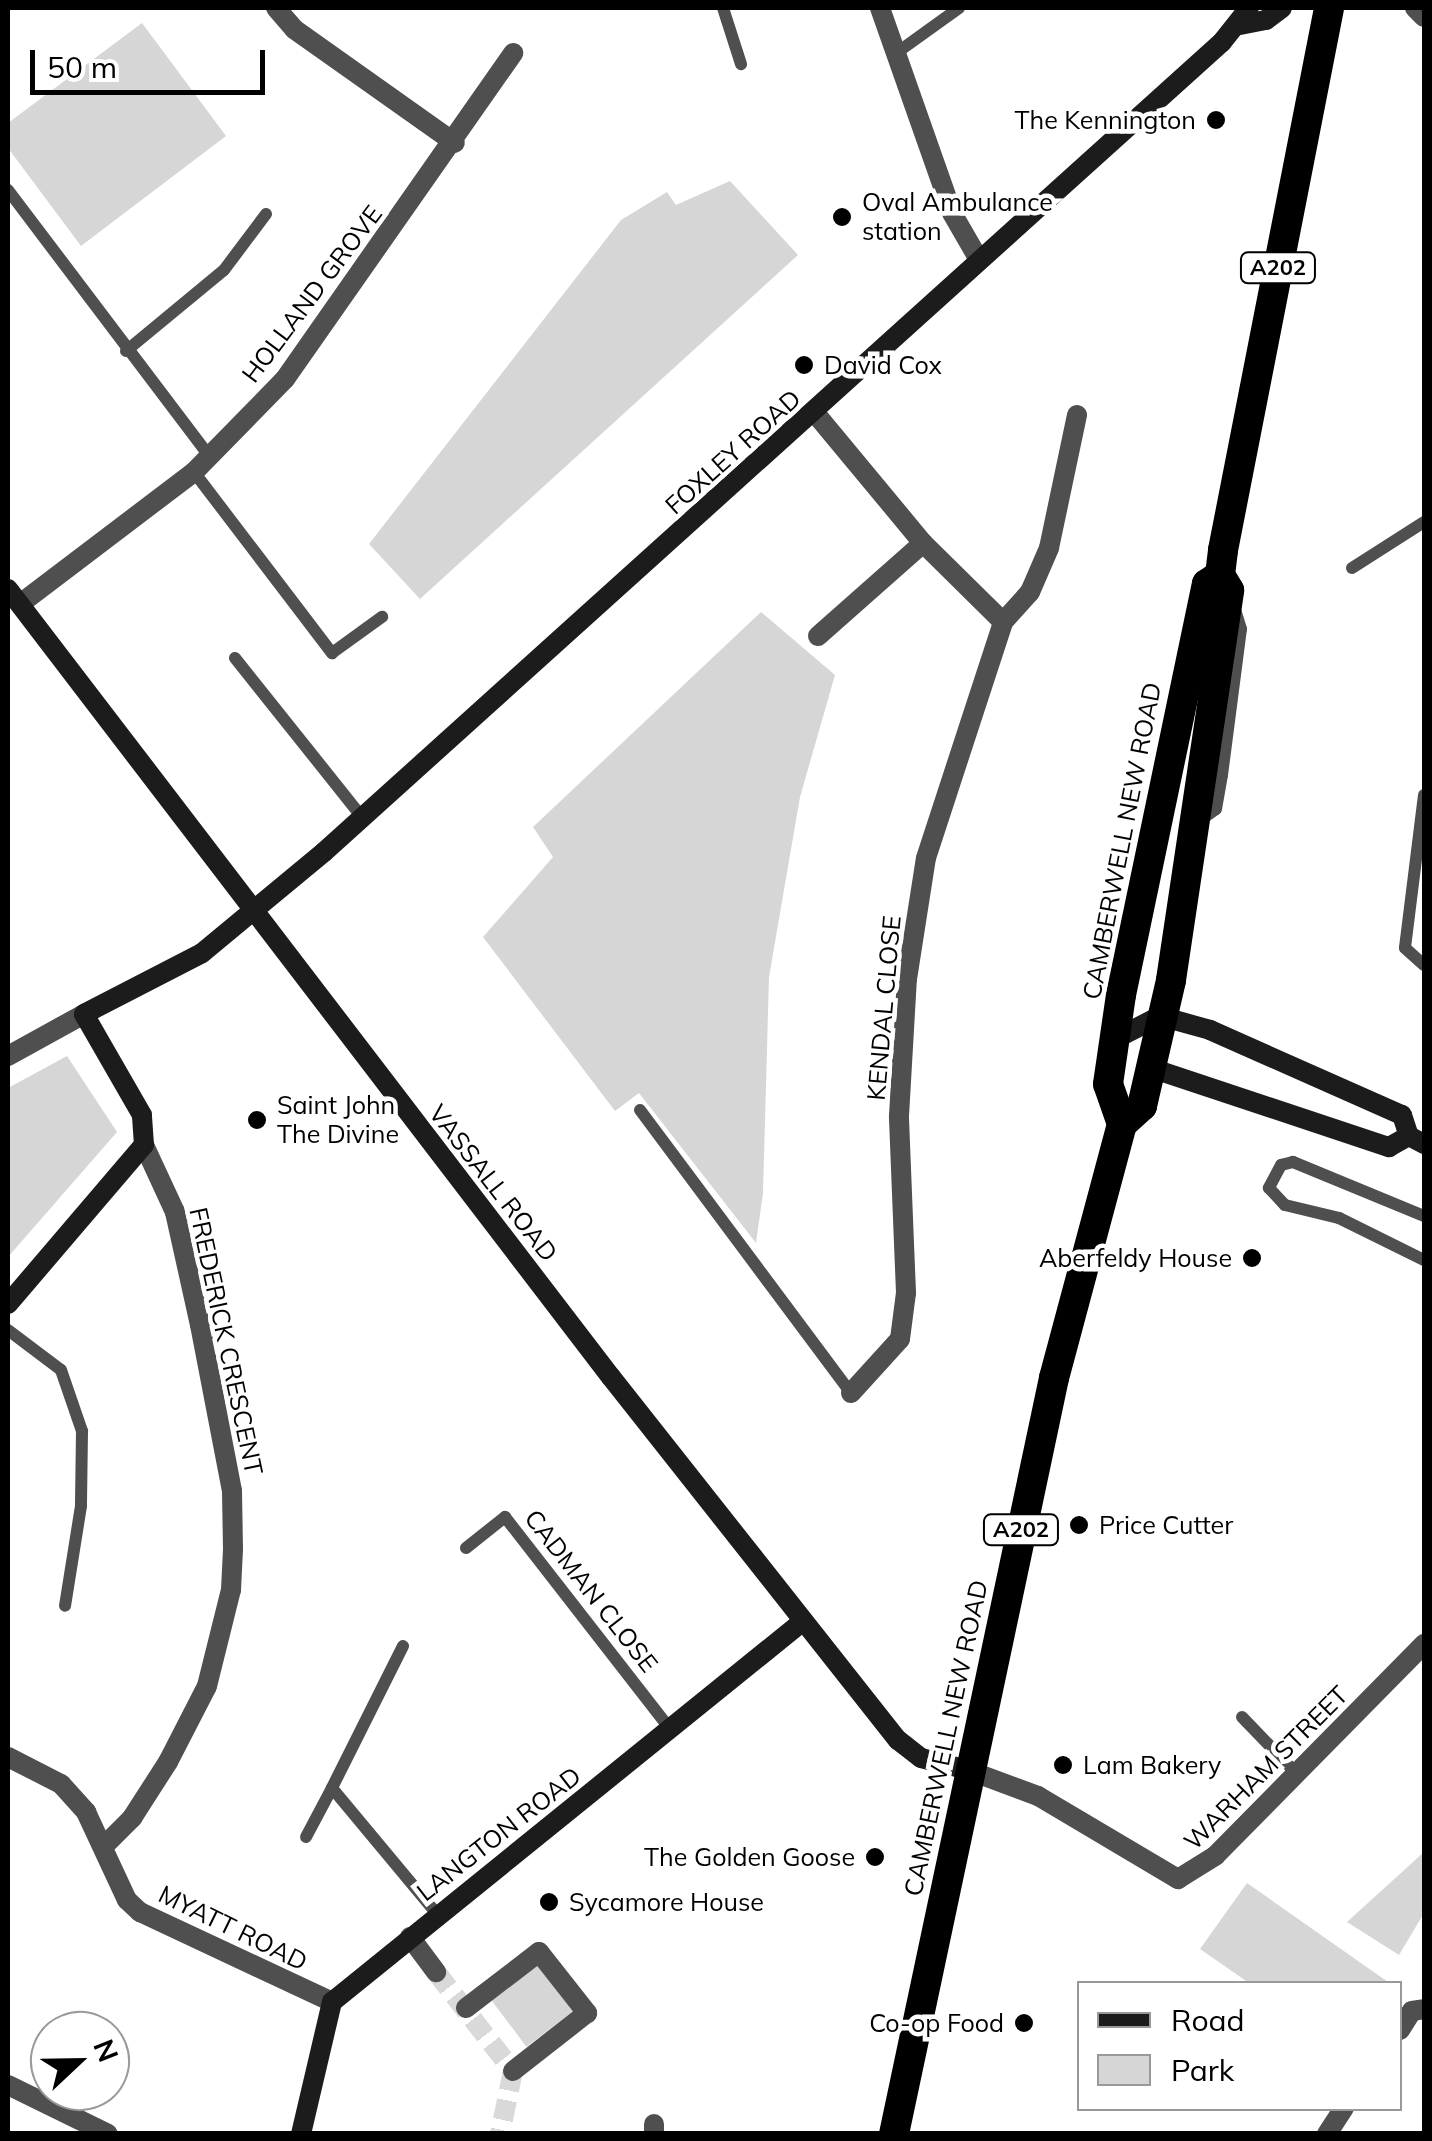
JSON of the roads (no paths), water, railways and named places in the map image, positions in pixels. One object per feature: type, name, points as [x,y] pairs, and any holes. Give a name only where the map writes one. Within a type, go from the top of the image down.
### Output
[{"type":"highway","name":"CAMBERWELL NEW ROAD","points":[[894,2134],[1054,1378],[1122,1124],[1142,1106],[1150,1068],[1194,823],[1224,587],[1328,8]]},
{"type":"highway","name":"CAMBERWELL NEW ROAD","points":[[1122,1124],[1108,1084],[1115,1039],[1206,584],[1224,587]]},
{"type":"street","points":[[276,8],[294,29],[455,143]]},
{"type":"street","points":[[880,8],[952,213],[978,258]]},
{"type":"street","name":"FOXLEY ROAD","points":[[84,1014],[202,953],[362,817],[815,413],[978,258],[1244,16],[1266,20],[1282,8]]},
{"type":"street","points":[[1416,8],[1424,17]]},
{"type":"street","name":"HOLLAND GROVE","points":[[14,596],[202,465],[285,379],[455,143],[513,54]]},
{"type":"street","points":[[815,413],[923,543],[1003,622]]},
{"type":"street","name":"KENDAL CLOSE","points":[[851,1393],[900,1339],[906,1294],[898,1116],[907,979],[926,858],[1003,622],[1030,592],[1048,548],[1076,415]]},
{"type":"street","points":[[818,636],[923,543]]},
{"type":"street","name":"VASSALL ROAD","points":[[14,596],[802,1622],[898,1740],[921,1758],[968,1770]]},
{"type":"street","points":[[8,1056],[84,1014]]},
{"type":"street","name":"FREDERICK CRESCENT","points":[[84,1014],[142,1115],[144,1145],[171,1202],[232,1491],[234,1549],[231,1590],[207,1686],[150,1790],[104,1846]]},
{"type":"street","points":[[1115,1039],[1160,1016],[1241,1041],[1402,1115],[1416,1140],[1389,1147],[1150,1068]]},
{"type":"street","points":[[8,1304],[144,1145]]},
{"type":"street","name":"LANGTON ROAD","points":[[332,2002],[802,1622]]},
{"type":"street","name":"WARHAM STREET","points":[[968,1770],[1038,1796],[1178,1879],[1215,1856],[1424,1644]]},
{"type":"street","name":"MYATT ROAD","points":[[8,1757],[61,1784],[104,1846],[127,1900],[140,1912],[332,2002]]},
{"type":"street","points":[[410,1937],[436,1972]]},
{"type":"street","points":[[466,2008],[539,1952],[587,2013],[512,2072]]},
{"type":"street","points":[[301,2134],[332,2002]]},
{"type":"street","points":[[8,2084],[71,2126],[108,2134]]},
{"type":"street","points":[[1326,2134],[1342,2111]]},
{"type":"lane","points":[[723,8],[741,64]]},
{"type":"lane","points":[[895,54],[959,8]]},
{"type":"lane","points":[[8,190],[126,351],[332,654],[382,618]]},
{"type":"lane","points":[[126,351],[224,270],[266,214]]},
{"type":"lane","points":[[1352,568],[1424,522]]},
{"type":"lane","points":[[235,658],[362,817]]},
{"type":"lane","points":[[1424,795],[1405,948],[1424,965]]},
{"type":"lane","points":[[640,1110],[851,1393]]},
{"type":"lane","points":[[1424,1216],[1293,1162],[1281,1165],[1270,1188],[1285,1205],[1338,1218],[1424,1260]]},
{"type":"lane","points":[[8,1330],[61,1370],[82,1431],[80,1524],[65,1606]]},
{"type":"lane","name":"CADMAN CLOSE","points":[[466,1548],[505,1518],[671,1730]]},
{"type":"lane","points":[[306,1836],[403,1646]]},
{"type":"lane","points":[[1242,1717],[1298,1774]]},
{"type":"lane","points":[[332,1788],[437,1914]]},
{"type":"tunnel","points":[[436,1972],[513,2071],[500,2134]]},
{"type":"place","name":"The Kennington","points":[[1216,120]]},
{"type":"place","name":"Oval Ambulance station","points":[[842,217]]},
{"type":"place","name":"David Cox","points":[[804,365]]},
{"type":"place","name":"Saint John The Divine","points":[[257,1120]]},
{"type":"place","name":"Aberfeldy House","points":[[1252,1258]]},
{"type":"place","name":"Price Cutter","points":[[1079,1525]]},
{"type":"place","name":"Lam Bakery","points":[[1063,1765]]},
{"type":"place","name":"The Golden Goose","points":[[875,1857]]},
{"type":"place","name":"Sycamore House","points":[[549,1902]]},
{"type":"place","name":"Co-op Food","points":[[1024,2023]]}]
